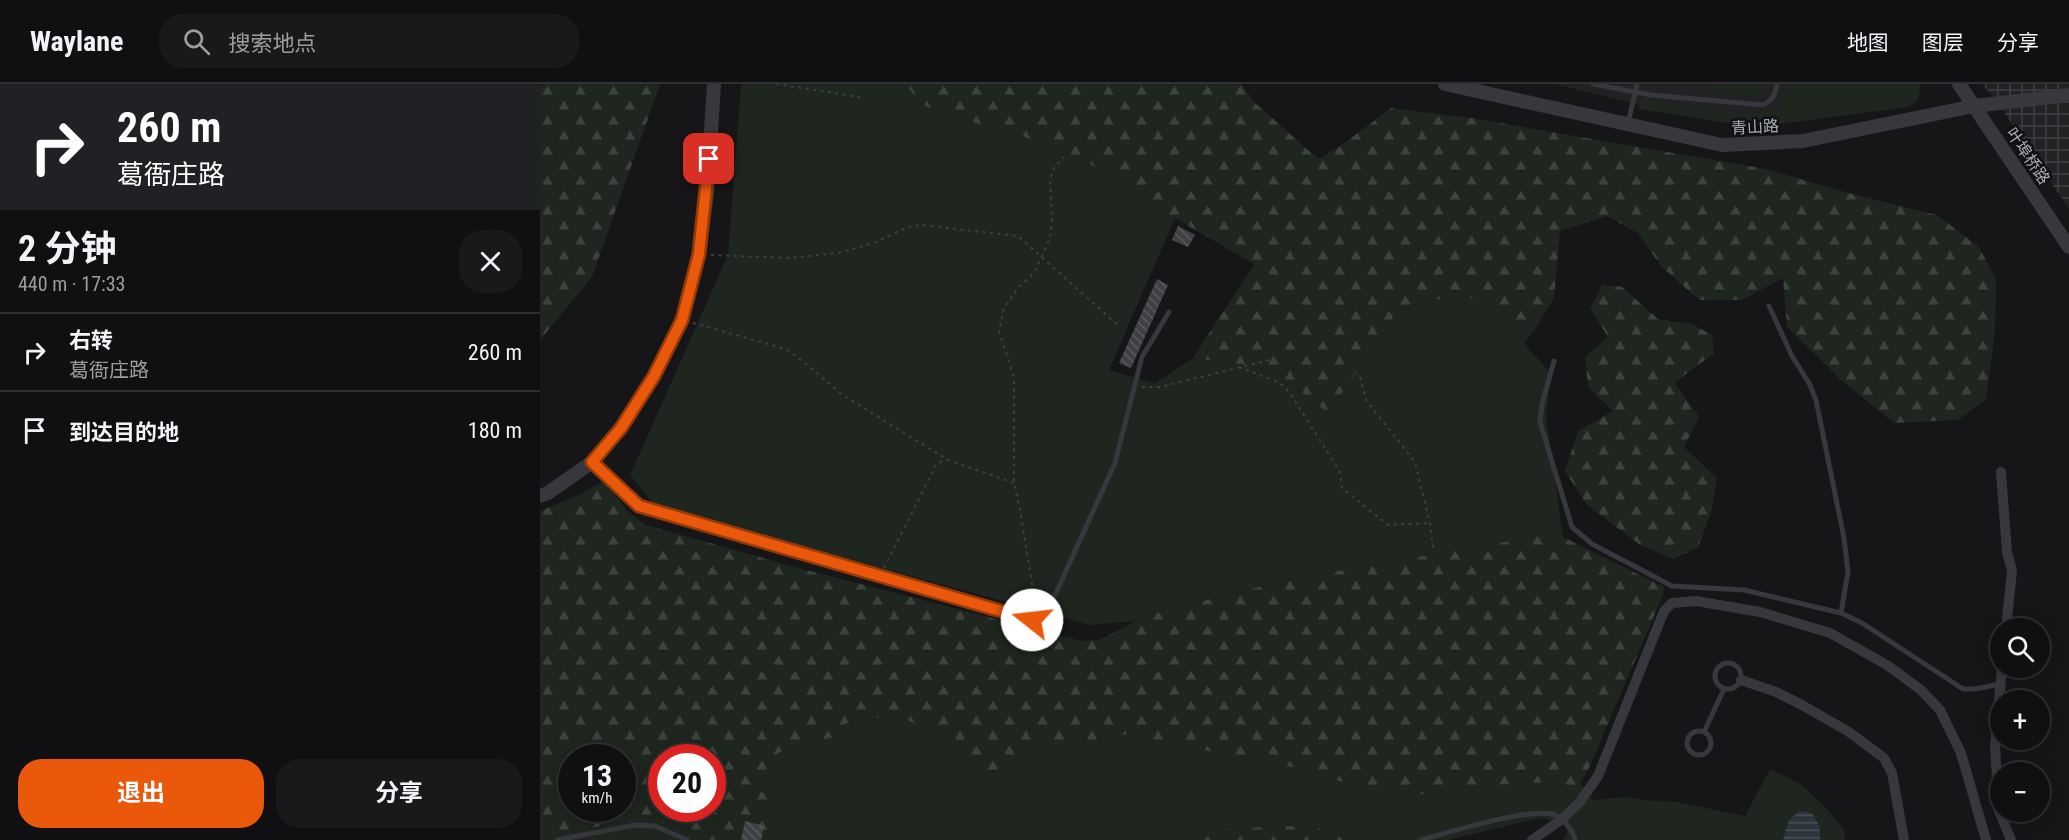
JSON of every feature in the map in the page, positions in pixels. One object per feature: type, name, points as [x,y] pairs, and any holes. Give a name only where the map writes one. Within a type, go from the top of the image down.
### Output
[{"type":"street","points":[[540,496],[548,493],[592,462],[627,420],[654,376],[682,320],[699,254],[707,193],[714,84]]},
{"type":"street","name":"青山路","points":[[1445,84],[1722,145],[1803,141],[1974,106],[2069,95]]},
{"type":"street","name":"叶埠桥路","points":[[1959,84],[2069,247]]},
{"type":"street","points":[[2001,472],[2007,552],[2012,571],[2007,618]]},
{"type":"street","points":[[1532,840],[1561,820],[1578,803],[1598,776],[1664,611],[1672,603],[1696,601],[1760,612],[1830,633],[1887,665],[1921,690],[1940,710],[1961,753],[1986,840]]},
{"type":"street","points":[[2001,678],[1995,746],[1999,812],[2011,840]]},
{"type":"street","points":[[1741,680],[1776,692],[1802,705],[1849,732],[1884,758],[1892,773],[1904,840]]},
{"type":"lane","points":[[1593,84],[1636,92],[1763,105],[1771,101],[1778,84]]},
{"type":"lane","points":[[1628,124],[1637,84]]},
{"type":"lane","points":[[1769,306],[1816,400],[1844,538],[1848,572],[1841,614]]},
{"type":"lane","points":[[592,462],[639,506],[1032,620],[1051,604],[1115,463],[1143,357],[1169,312]]},
{"type":"lane","points":[[1554,361],[1539,422],[1572,527],[1592,544],[1672,585],[1744,590],[1841,614],[1862,624],[1963,689],[1975,690],[2000,684]]},
{"type":"lane","points":[[1722,665],[1735,665],[1740,671],[1741,680],[1736,687],[1724,689],[1717,683],[1715,675],[1722,665]]},
{"type":"lane","points":[[1704,732],[1724,689]]},
{"type":"lane","points":[[1693,732],[1704,732],[1711,742],[1709,750],[1702,754],[1694,754],[1687,745],[1688,738],[1693,732]]},
{"type":"lane","points":[[1421,840],[1462,828],[1541,813],[1555,815],[1574,835],[1575,840]]},
{"type":"lane","points":[[557,840],[635,825],[655,826],[687,840]]},
{"type":"path","points":[[776,84],[860,97]]},
{"type":"path","points":[[1037,616],[1014,483],[1014,376],[999,331],[1004,308],[1018,288],[1034,273],[1050,238],[1050,180],[1054,168],[1064,157]]},
{"type":"path","points":[[699,254],[790,258],[838,253],[874,243],[908,227],[921,225],[1018,236],[1120,327]]},
{"type":"path","points":[[682,320],[786,349],[842,394],[948,460],[1014,483]]},
{"type":"path","points":[[1135,387],[1160,387],[1274,359]]},
{"type":"path","points":[[1239,367],[1280,383],[1290,393],[1340,472],[1342,488],[1389,525],[1430,524]]},
{"type":"path","points":[[1360,376],[1366,400],[1415,462],[1430,524],[1433,548]]},
{"type":"path","points":[[880,576],[937,464],[948,460]]},
{"type":"shaded area","points":[[1554,84],[1915,84],[1901,99],[1828,115],[1747,122],[1640,105]]},
{"type":"shaded area","points":[[1982,84],[2069,84],[2069,209],[1998,103]]},
{"type":"shaded area","points":[[1800,811],[1812,813],[1820,827],[1820,840],[1783,840],[1789,820]]},
{"type":"green space","points":[[540,84],[660,84],[592,277],[540,340]]},
{"type":"green space","points":[[741,84],[904,84],[925,106],[1042,142],[1100,169],[1130,192],[1175,218],[1109,370],[1155,383],[1193,358],[1253,366],[1277,373],[1328,412],[1399,309],[1443,298],[1477,298],[1498,315],[1533,332],[1524,344],[1551,373],[1546,415],[1563,537],[1545,535],[1297,578],[1165,610],[1136,621],[1090,625],[655,506],[630,475],[728,255]]},
{"type":"green space","points":[[904,84],[1242,84],[1254,102],[1318,159],[1342,145],[1391,108],[1471,118],[1766,169],[1937,215],[1979,247],[1996,279],[1995,331],[1986,399],[1958,420],[1894,423],[1840,379],[1787,327],[1783,278],[1742,300],[1699,300],[1661,266],[1638,233],[1607,216],[1560,231],[1554,298],[1533,332],[1498,315],[1477,298],[1443,298],[1399,309],[1328,413],[1277,373],[1253,366],[1193,358],[1254,264],[1130,192],[1100,169],[1042,142],[925,106]]},
{"type":"green space","points":[[1714,84],[1768,84],[1761,97],[1712,95]]},
{"type":"green space","points":[[1785,84],[1921,84],[1918,100],[1908,107],[1788,123],[1747,126],[1638,109],[1643,98],[1734,112],[1768,110],[1779,106]]},
{"type":"green space","points":[[1602,285],[1622,287],[1658,319],[1692,324],[1712,335],[1714,354],[1675,383],[1699,417],[1684,447],[1717,478],[1711,513],[1698,547],[1673,559],[1639,544],[1586,504],[1565,471],[1578,431],[1613,411],[1588,387],[1585,357],[1608,337],[1590,308]]},
{"type":"green space","points":[[605,480],[627,511],[646,525],[795,567],[1081,641],[1099,640],[1136,621],[1165,610],[1297,578],[1545,535],[1563,537],[1664,587],[1663,595],[1589,768],[1574,793],[1561,807],[1559,793],[1550,782],[1479,786],[1430,795],[1335,780],[1308,768],[1281,766],[1127,734],[1085,744],[1023,745],[1014,767],[984,774],[960,758],[937,734],[901,717],[861,718],[837,727],[836,737],[805,742],[778,753],[764,775],[773,810],[769,840],[704,840],[662,822],[726,822],[726,744],[648,744],[648,819],[636,819],[636,744],[558,744],[558,822],[619,822],[553,836],[540,835],[540,511],[579,495]]},
{"type":"green space","points":[[872,691],[1566,764],[1593,800],[1627,797],[1677,802],[1745,816],[1770,769],[1802,785],[1828,810],[1844,830],[1845,840],[1563,840],[1567,833],[1567,826],[1541,818],[1448,840],[540,840],[540,812],[558,810],[558,822],[636,822],[636,808],[648,808],[648,822],[726,822],[726,759]]},
{"type":"green space","points":[[1312,825],[1346,840],[1197,840],[1226,829]]},
{"type":"building","points":[[1178,226],[1195,235],[1188,247],[1172,240]]},
{"type":"building","points":[[1157,279],[1168,285],[1131,368],[1119,363]]},
{"type":"building","points":[[745,821],[764,826],[761,840],[741,840]]},
{"type":"route","points":[[709,159],[699,254],[682,320],[654,376],[621,428],[592,462],[639,506],[1032,620]]}]
